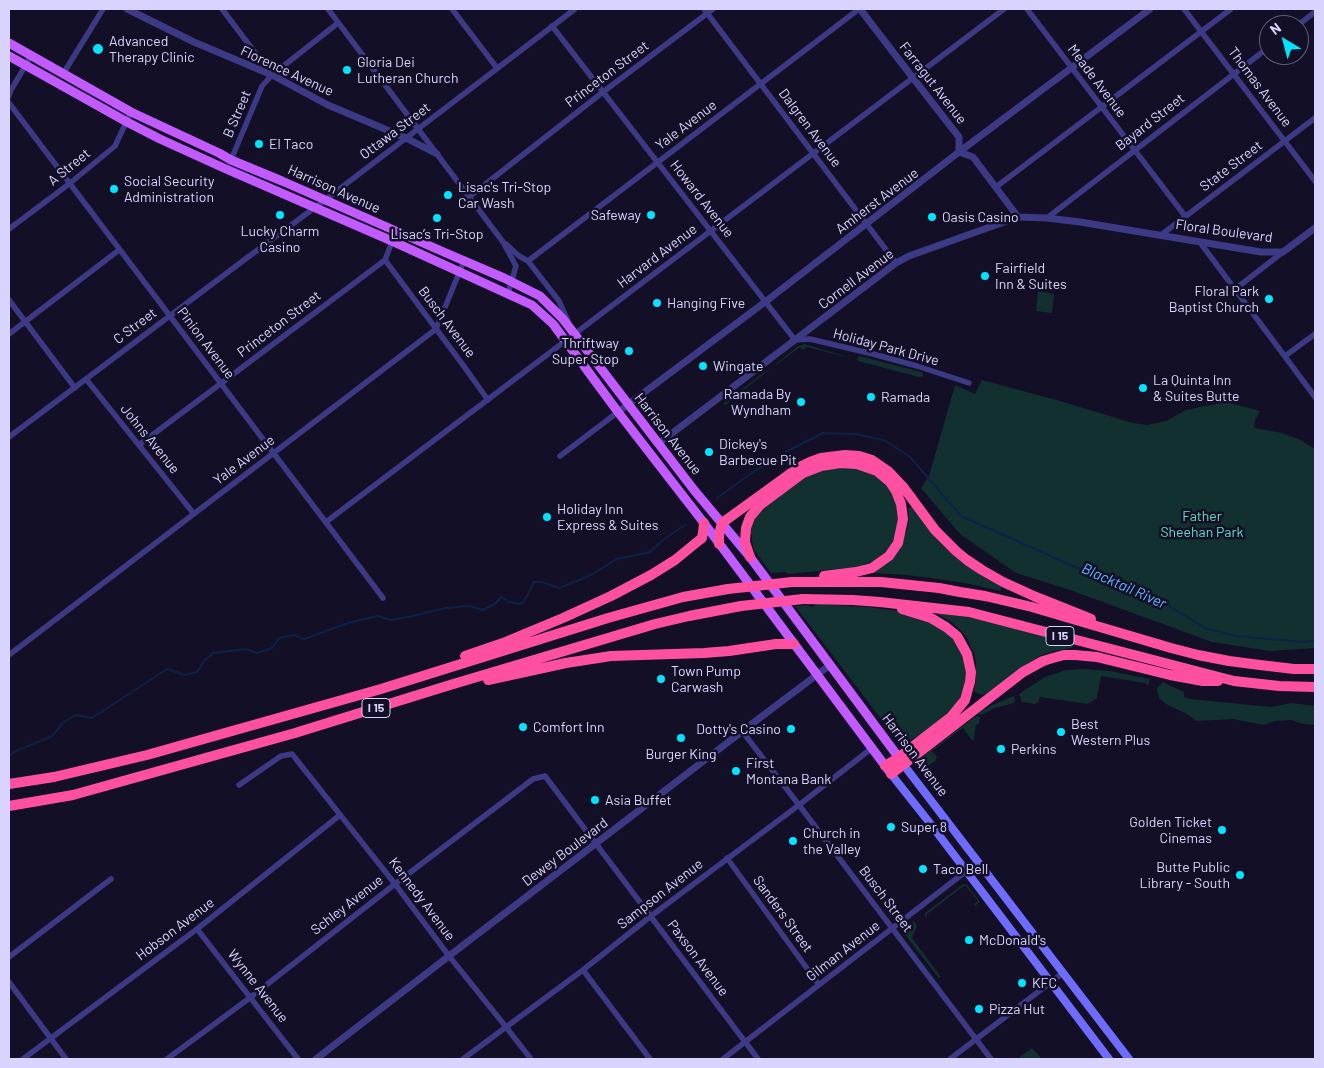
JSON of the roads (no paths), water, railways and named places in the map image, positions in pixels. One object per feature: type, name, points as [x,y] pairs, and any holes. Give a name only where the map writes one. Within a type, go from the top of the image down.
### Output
[{"type":"highway","points":[[719,544],[722,523],[798,468],[810,462],[832,456],[859,456],[872,460],[888,471],[904,488],[935,530],[967,560],[1003,582],[1036,597],[1087,616],[1109,629]]},
{"type":"highway","points":[[750,557],[745,542],[746,528],[750,517],[760,505],[803,473],[821,466],[849,463],[867,467],[884,476],[896,491],[901,504],[903,519],[898,543],[889,556],[872,568],[792,582]]},
{"type":"highway","points":[[382,689],[449,661],[503,643],[611,596],[675,560],[702,538],[704,523]]},
{"type":"highway","name":"I 15","points":[[9,784],[54,777],[147,755],[382,689],[608,618],[683,598],[728,589],[792,582],[881,582],[939,588],[1032,607],[1171,648],[1229,661],[1294,669],[1315,669]]},
{"type":"highway","name":"I 15","points":[[9,806],[72,796],[294,733],[655,624],[741,606],[803,599],[880,602],[969,612],[1234,681],[1279,686],[1315,687]]},
{"type":"highway","points":[[880,602],[932,618],[946,627],[957,636],[963,645],[967,654],[970,672],[969,689],[965,700],[951,717],[901,761]]},
{"type":"highway","points":[[450,685],[611,656],[704,653],[744,650],[776,644],[794,644]]},
{"type":"highway","points":[[888,770],[1023,672],[1043,661],[1064,655],[1075,654],[1097,657],[1203,681],[1234,681]]},
{"type":"main road","name":"Harrison Avenue","points":[[9,43],[131,112],[219,152],[231,160],[326,200],[540,296],[575,334],[694,490],[750,557],[901,761],[1129,1059]]},
{"type":"main road","name":"Harrison Avenue","points":[[9,56],[127,122],[226,169],[392,241],[532,305],[553,324],[888,770],[1109,1059]]},
{"type":"street","points":[[63,74],[103,9]]},
{"type":"street","name":"Florence Avenue","points":[[127,9],[194,42],[272,75],[328,104],[406,138],[437,154]]},
{"type":"street","points":[[222,9],[272,75]]},
{"type":"street","points":[[328,9],[503,242],[516,266],[508,294]]},
{"type":"street","points":[[452,9],[497,68]]},
{"type":"street","name":"Ottawa Street","points":[[326,200],[575,9]]},
{"type":"street","name":"Princeton Street","points":[[469,197],[706,11],[714,9]]},
{"type":"street","name":"Farragut Avenue","points":[[860,9],[959,137],[959,152]]},
{"type":"street","name":"Yale Avenue","points":[[528,261],[860,9]]},
{"type":"street","name":"Harvard Avenue","points":[[326,522],[1004,9]]},
{"type":"street","name":"Meade Avenue","points":[[1027,9],[1185,216]]},
{"type":"street","name":"Amherst Avenue","points":[[618,412],[1150,9]]},
{"type":"street","name":"Thomas Avenue","points":[[1184,9],[1315,181]]},
{"type":"street","points":[[996,187],[1232,9]]},
{"type":"street","name":"Dalgren Avenue","points":[[706,11],[896,263]]},
{"type":"street","name":"B Street","points":[[231,160],[262,86],[272,75],[338,23]]},
{"type":"street","name":"Howard Avenue","points":[[552,26],[795,340]]},
{"type":"street","name":"Bayard Street","points":[[1047,218],[1259,55]]},
{"type":"street","points":[[9,96],[31,56]]},
{"type":"street","name":"Pinion Avenue","points":[[9,103],[383,598]]},
{"type":"street","name":"A Street","points":[[9,229],[69,184],[115,146],[131,112]]},
{"type":"street","name":"State Street","points":[[1161,235],[1315,118]]},
{"type":"street","points":[[959,152],[973,156],[1018,217]]},
{"type":"street","name":"C Street","points":[[9,437],[326,200]]},
{"type":"street","name":"Cornell Avenue","points":[[658,444],[896,263],[909,256],[1018,217],[1047,218],[1161,235]]},
{"type":"street","name":"Floral Boulevard","points":[[1234,290],[1315,228]]},
{"type":"street","points":[[385,260],[396,231]]},
{"type":"street","name":"Floral Boulevard","points":[[1161,235],[1261,252],[1283,252]]},
{"type":"street","points":[[1198,241],[1315,397]]},
{"type":"street","points":[[503,242],[528,261],[559,301],[575,334]]},
{"type":"street","points":[[9,334],[119,250]]},
{"type":"street","name":"Princeton Street","points":[[139,445],[385,260]]},
{"type":"street","name":"Busch Avenue","points":[[385,260],[488,400]]},
{"type":"street","points":[[436,329],[464,261]]},
{"type":"street","points":[[9,300],[74,388]]},
{"type":"street","name":"Yale Avenue","points":[[9,655],[436,329]]},
{"type":"street","points":[[1285,356],[1315,334]]},
{"type":"street","name":"Holiday Park Drive","points":[[795,340],[810,339],[873,354],[969,383]]},
{"type":"street","name":"Johns Avenue","points":[[86,379],[194,514]]},
{"type":"street","points":[[560,456],[618,412]]},
{"type":"street","name":"Dewey Boulevard","points":[[316,1059],[830,665]]},
{"type":"street","name":"Busch Street","points":[[742,731],[991,1059]]},
{"type":"street","name":"Sampson Avenue","points":[[463,1059],[583,970],[872,748]]},
{"type":"street","name":"Kennedy Avenue","points":[[239,785],[281,756],[292,754],[531,1059]]},
{"type":"street","name":"Paxson Avenue","points":[[546,776],[758,1059]]},
{"type":"street","name":"Schley Avenue","points":[[167,1059],[251,997],[533,779],[546,776]]},
{"type":"street","name":"Hobson Avenue","points":[[23,1059],[198,929],[340,814]]},
{"type":"street","name":"Sanders Street","points":[[727,858],[819,985]]},
{"type":"street","name":"Gilman Avenue","points":[[723,1059],[978,862]]},
{"type":"street","points":[[9,957],[111,878]]},
{"type":"street","name":"Wynne Avenue","points":[[198,929],[298,1059]]},
{"type":"street","points":[[583,970],[650,1059]]},
{"type":"street","points":[[950,1059],[1063,973]]},
{"type":"street","points":[[9,982],[66,1059]]},
{"type":"waterway","name":"Blacktail River","points":[[717,498],[756,470],[823,433],[856,434],[886,441],[910,457],[961,516],[1075,567],[1161,601],[1205,628],[1236,636],[1303,642],[1315,641]]},
{"type":"waterway","points":[[9,756],[16,751],[52,736],[64,722],[76,715],[92,718],[167,669],[185,675],[197,672],[204,661],[213,653],[246,649],[257,653],[272,648],[279,638],[294,635],[304,639],[348,623],[377,616],[391,620],[446,608],[470,606],[483,610],[496,603],[501,597],[509,602],[521,604],[534,582],[542,582],[559,588],[589,576],[617,559],[650,552],[686,524]]},
{"type":"place","name":"Advanced Therapy Clinic","points":[[98,49]]},
{"type":"place","name":"Gloria Dei Lutheran Church","points":[[347,70]]},
{"type":"place","name":"El Taco","points":[[259,144]]},
{"type":"place","name":"Social Security Administration","points":[[114,189]]},
{"type":"place","name":"Lisac's Tri-Stop Car Wash","points":[[448,195]]},
{"type":"place","name":"Lucky Charm Casino","points":[[280,215]]},
{"type":"place","name":"Safeway","points":[[651,215]]},
{"type":"place","name":"Oasis Casino","points":[[932,217]]},
{"type":"place","name":"Lisac’s Tri-Stop","points":[[437,218]]},
{"type":"place","name":"Fairfield Inn & Suites","points":[[985,276]]},
{"type":"place","name":"Floral Park Baptist Church","points":[[1269,299]]},
{"type":"place","name":"Hanging Five","points":[[657,303]]},
{"type":"place","name":"Thriftway Super Stop","points":[[629,351]]},
{"type":"place","name":"Wingate","points":[[703,366]]},
{"type":"place","name":"La Quinta Inn & Suites Butte","points":[[1143,388]]},
{"type":"place","name":"Ramada","points":[[871,397]]},
{"type":"place","name":"Ramada By Wyndham","points":[[801,402]]},
{"type":"place","name":"Dickey's Barbecue Pit","points":[[709,452]]},
{"type":"place","name":"Holiday Inn Express & Suites","points":[[547,517]]},
{"type":"place","name":"Town Pump Carwash","points":[[661,679]]},
{"type":"place","name":"Comfort Inn","points":[[523,727]]},
{"type":"place","name":"Dotty's Casino","points":[[791,729]]},
{"type":"place","name":"Best Western Plus","points":[[1061,732]]},
{"type":"place","name":"Burger King","points":[[681,738]]},
{"type":"place","name":"Perkins","points":[[1001,749]]},
{"type":"place","name":"First Montana Bank","points":[[736,771]]},
{"type":"place","name":"Asia Buffet","points":[[595,800]]},
{"type":"place","name":"Super 8","points":[[891,827]]},
{"type":"place","name":"Golden Ticket Cinemas","points":[[1222,830]]},
{"type":"place","name":"Church in the Valley","points":[[793,841]]},
{"type":"place","name":"Taco Bell","points":[[923,869]]},
{"type":"place","name":"Butte Public Library - South","points":[[1240,875]]},
{"type":"place","name":"McDonald's","points":[[969,940]]},
{"type":"place","name":"KFC","points":[[1022,983]]},
{"type":"place","name":"Pizza Hut","points":[[979,1009]]},
{"type":"park label","name":"Father Sheehan Park","points":[[1202,524]]}]
